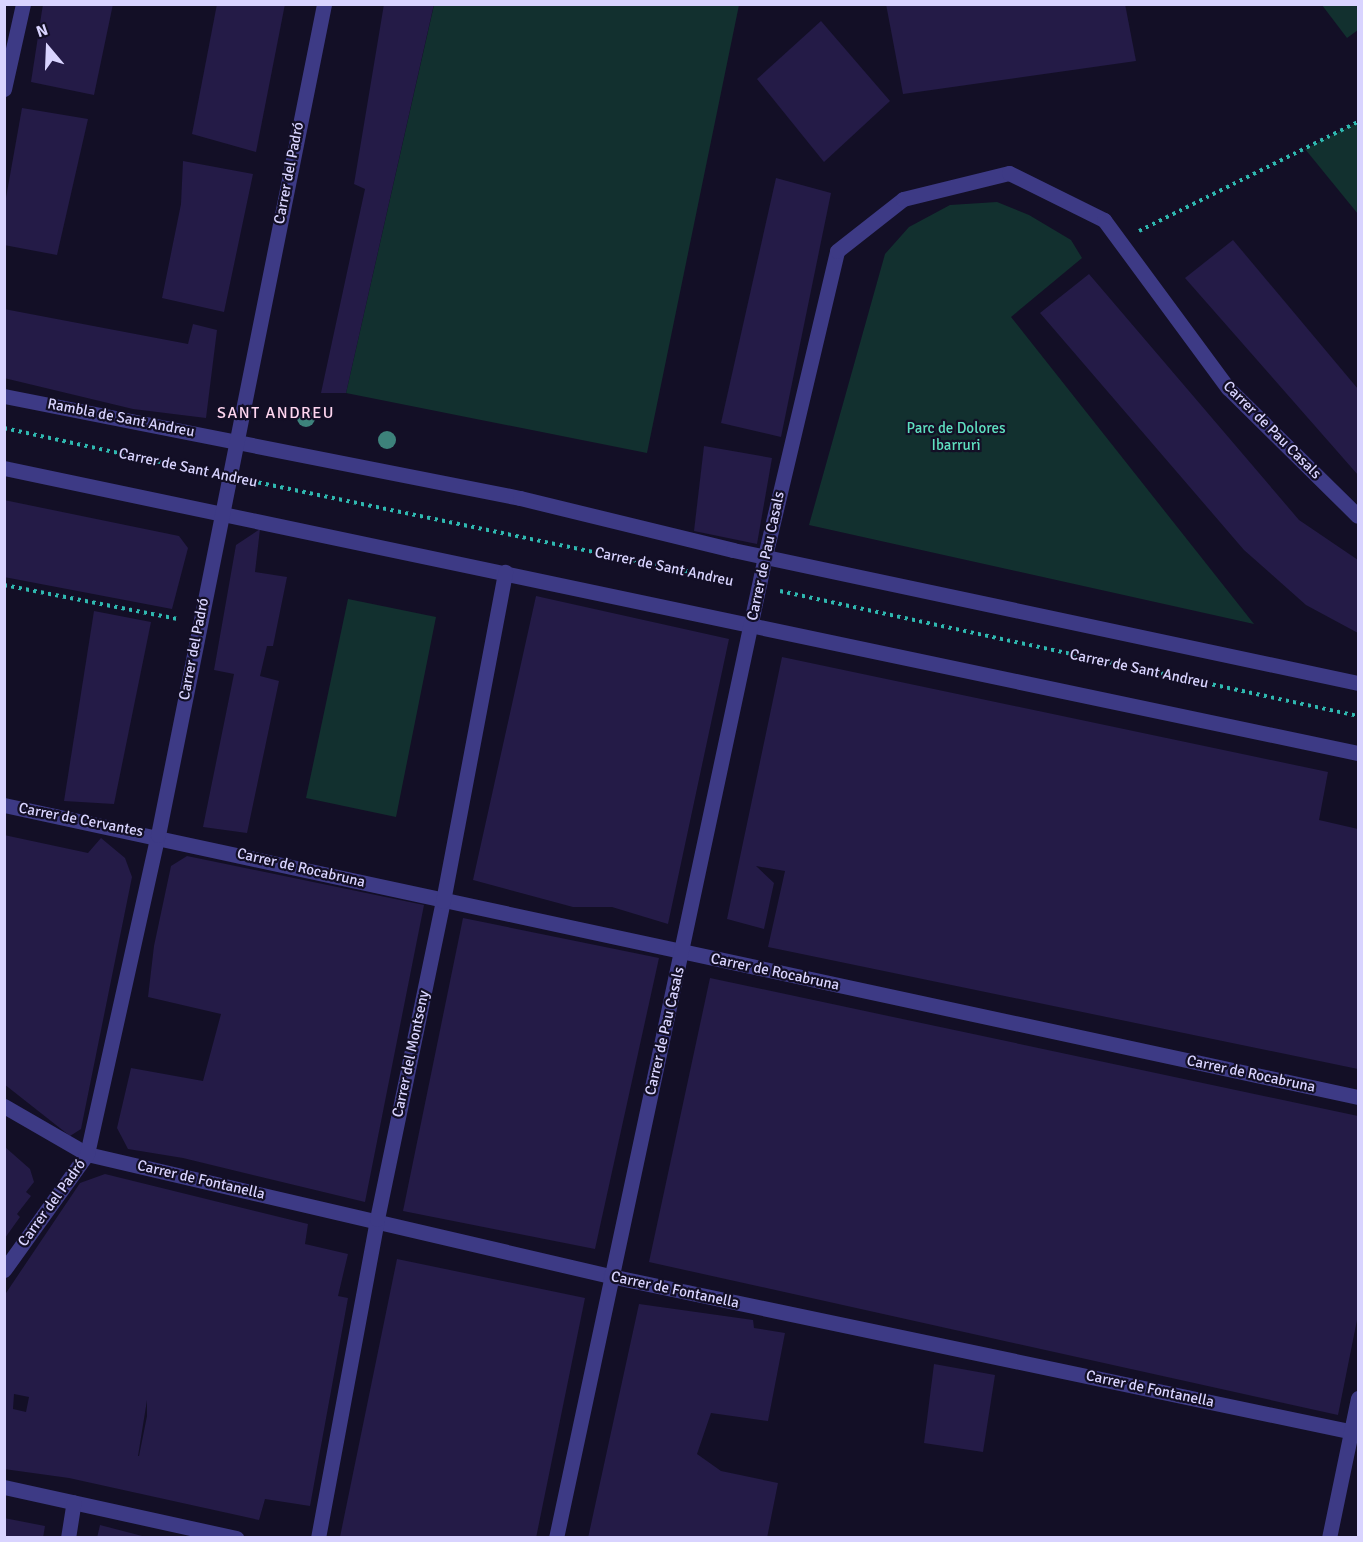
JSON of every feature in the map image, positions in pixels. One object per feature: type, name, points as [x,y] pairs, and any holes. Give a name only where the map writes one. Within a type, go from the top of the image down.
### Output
[{"type":"street","points":[[4,89],[23,4]]},
{"type":"street","name":"Carrer del Padró","points":[[4,1270],[87,1154],[158,836],[220,512],[237,441],[324,4]]},
{"type":"street","name":"Carrer de Pau Casals","points":[[556,1538],[610,1276],[683,952],[765,556],[837,251],[903,199],[1009,173],[1104,220],[1122,239],[1228,388],[1359,516]]},
{"type":"street","name":"Rambla de Sant Andreu","points":[[4,396],[237,441]]},
{"type":"street","name":"Carrer de Sant Andreu","points":[[237,441],[520,498],[765,556],[1359,683]]},
{"type":"street","points":[[4,468],[1359,753]]},
{"type":"street","name":"Carrer del Montseny","points":[[318,1538],[377,1219],[443,902],[505,572]]},
{"type":"street","name":"Carrer de Cervantes","points":[[4,805],[158,836]]},
{"type":"street","name":"Carrer de Rocabruna","points":[[158,836],[443,902],[1359,1097]]},
{"type":"street","name":"Carrer de Fontanella","points":[[4,1106],[87,1154],[377,1219],[610,1276],[1355,1432]]},
{"type":"street","points":[[1329,1538],[1355,1432],[1359,1398]]},
{"type":"street","points":[[4,1487],[236,1538]]},
{"type":"street","points":[[68,1538],[74,1502]]},
{"type":"path","points":[[1122,239],[1359,122]]},
{"type":"path","name":"Carrer de Sant Andreu","points":[[4,428],[1359,716]]},
{"type":"path","points":[[4,585],[199,623]]},
{"type":"green space","points":[[434,5],[739,5],[647,453],[346,393]]},
{"type":"green space","points":[[1322,5],[1358,5],[1358,30],[1347,38]]},
{"type":"green space","points":[[1358,122],[1358,214],[1305,149]]},
{"type":"green space","name":"Parc de Dolores Ibarruri","points":[[997,202],[1029,215],[1071,240],[1082,258],[1011,317],[1254,624],[809,525],[885,254],[909,227],[950,205]]},
{"type":"green space","points":[[348,599],[436,617],[396,817],[306,798]]},
{"type":"building","points":[[43,4],[113,4],[94,95],[31,82]]},
{"type":"building","points":[[217,4],[285,4],[256,152],[192,134]]},
{"type":"building","points":[[384,4],[434,4],[346,393],[321,393],[365,189],[354,184]]},
{"type":"building","points":[[886,4],[1125,4],[1136,61],[903,94]]},
{"type":"building","points":[[821,21],[890,101],[824,162],[757,79]]},
{"type":"building","points":[[22,108],[88,119],[57,255],[4,245],[4,209]]},
{"type":"building","points":[[183,161],[253,174],[224,312],[162,298],[181,204]]},
{"type":"building","points":[[776,178],[831,193],[781,437],[721,423]]},
{"type":"building","points":[[1233,240],[1358,389],[1358,475],[1185,278]]},
{"type":"building","points":[[1089,274],[1299,520],[1358,560],[1358,633],[1306,605],[1244,550],[1040,313]]},
{"type":"building","points":[[4,309],[188,344],[193,324],[217,330],[206,418],[133,409],[4,378]]},
{"type":"building","points":[[704,446],[772,458],[757,544],[694,531]]},
{"type":"building","points":[[4,500],[179,536],[188,548],[172,609],[4,577]]},
{"type":"building","points":[[260,529],[255,572],[287,577],[273,646],[267,646],[260,676],[279,681],[247,833],[203,827],[234,674],[214,670],[236,545]]},
{"type":"building","points":[[536,596],[729,639],[668,924],[612,907],[573,907],[473,880]]},
{"type":"building","points":[[94,611],[151,622],[114,804],[64,801]]},
{"type":"building","points":[[782,657],[1328,772],[1319,820],[1358,829],[1358,1069],[768,947],[785,871],[756,866],[774,883],[764,929],[727,919]]},
{"type":"building","points":[[4,835],[88,853],[101,838],[125,858],[132,877],[81,1129],[70,1136],[4,1084]]},
{"type":"building","points":[[187,856],[424,905],[365,1202],[183,1158],[128,1149],[117,1128],[131,1068],[203,1081],[221,1014],[148,997],[154,946],[171,866]]},
{"type":"building","points":[[463,918],[659,958],[595,1249],[403,1211]]},
{"type":"building","points":[[710,978],[1358,1116],[1358,1315],[1338,1415],[649,1262]]},
{"type":"building","points":[[5,1147],[30,1169],[34,1182],[26,1192],[31,1196],[17,1214],[20,1217],[5,1238]]},
{"type":"building","points":[[105,1174],[308,1224],[305,1244],[348,1254],[338,1296],[348,1298],[310,1506],[265,1499],[259,1520],[69,1478],[4,1469],[4,1296],[80,1183]],"holes":[[[14,1394],[29,1397],[26,1412],[13,1409]],[[147,1400],[147,1416],[138,1456]]]},
{"type":"building","points":[[397,1259],[585,1298],[536,1538],[340,1537]]},
{"type":"building","points":[[639,1304],[753,1320],[754,1328],[785,1333],[768,1421],[711,1413],[697,1454],[721,1471],[778,1483],[767,1538],[588,1538]]},
{"type":"building","points":[[934,1364],[995,1375],[983,1452],[924,1443]]},
{"type":"building","points":[[4,1518],[45,1526],[43,1538],[4,1538]]},
{"type":"building","points":[[100,1525],[146,1537],[97,1538]]},
{"type":"district","name":"SANT ANDREU","points":[[276,413]]}]
